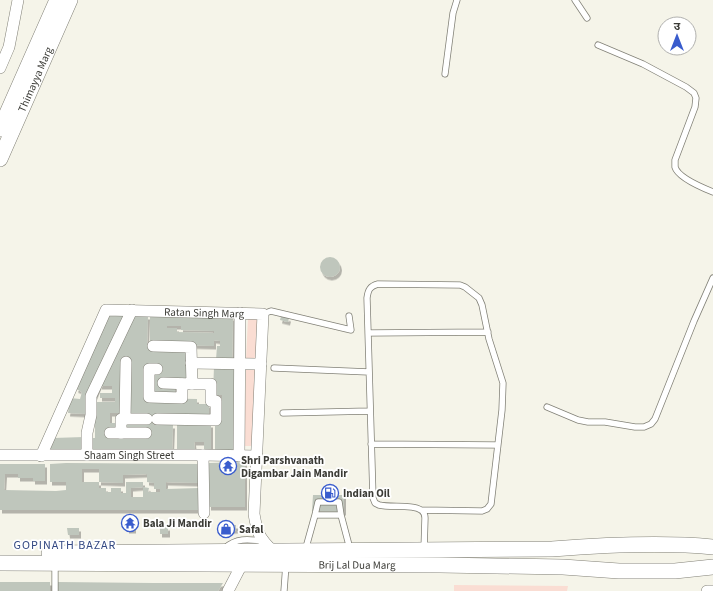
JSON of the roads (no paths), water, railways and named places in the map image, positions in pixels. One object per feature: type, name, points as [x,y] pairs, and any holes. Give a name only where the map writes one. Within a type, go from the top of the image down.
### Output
[{"type":"street","points":[[0,68],[9,47],[18,0]]},
{"type":"street","name":"Thimayya Marg","points":[[0,159],[17,105],[57,0]]},
{"type":"street","name":"Thimayya Marg","points":[[0,128],[17,105],[70,0]]},
{"type":"street","name":"Ratan Singh Marg","points":[[41,456],[106,310],[263,314]]},
{"type":"street","points":[[87,455],[87,434],[91,415],[91,396],[132,310]]},
{"type":"street","points":[[239,456],[240,313]]},
{"type":"street","points":[[263,314],[254,514],[256,523],[267,546]]},
{"type":"street","points":[[153,346],[191,347],[191,363],[187,384],[182,398],[149,397],[150,369],[158,369]]},
{"type":"street","points":[[126,362],[119,419],[115,433],[146,433]]},
{"type":"street","points":[[191,363],[261,364]]},
{"type":"street","points":[[119,419],[216,420],[216,401],[211,401],[211,384],[163,383]]},
{"type":"street","name":"Shaam Singh Street","points":[[0,455],[257,456]]},
{"type":"street","points":[[203,455],[204,513]]},
{"type":"street","name":"Brij Lal Dua Marg","points":[[0,554],[220,552],[267,546],[305,551],[552,549],[600,546],[696,545],[713,547]]},
{"type":"street","name":"Brij Lal Dua Marg","points":[[0,563],[563,567],[620,571],[675,571],[713,567]]},
{"type":"street","points":[[228,591],[242,564]]},
{"type":"street","points":[[707,591],[713,591]]},
{"type":"lane","points":[[445,74],[453,13],[457,0]]},
{"type":"lane","points":[[575,0],[587,18]]},
{"type":"lane","points":[[598,45],[643,64],[686,87],[694,93],[696,98],[695,107],[675,160],[675,168],[687,179],[713,192]]},
{"type":"lane","points":[[547,407],[578,420],[588,422],[605,422],[635,427],[644,427],[650,424],[655,419],[694,321],[713,278]]},
{"type":"lane","points":[[378,284],[451,284],[465,287],[478,298],[482,305],[488,332],[503,383],[502,410],[497,445],[493,497],[491,504],[487,509],[482,511],[421,510],[414,507],[385,506],[374,503],[368,333],[368,290],[372,286],[378,284]]},
{"type":"lane","points":[[263,314],[271,311],[351,330],[350,316]]},
{"type":"lane","points":[[368,333],[488,332]]},
{"type":"lane","points":[[274,368],[369,372]]},
{"type":"lane","points":[[283,413],[370,412]]},
{"type":"lane","points":[[371,444],[497,445]]},
{"type":"lane","points":[[305,551],[318,502],[339,502],[351,550]]},
{"type":"lane","points":[[421,510],[425,518],[424,550]]},
{"type":"lane","points":[[315,515],[341,514]]},
{"type":"lane","points":[[55,564],[55,591]]},
{"type":"lane","points":[[284,591],[286,564]]},
{"type":"place","name":"Shri Parshvanath Digambar Jain Mandir","points":[[228,466]]},
{"type":"place","name":"Indian Oil","points":[[330,493]]},
{"type":"place","name":"Bala Ji Mandir","points":[[130,523]]},
{"type":"place","name":"Safal","points":[[226,529]]},
{"type":"district","name":"GOPINATH BAZAR","points":[[65,545]]}]
